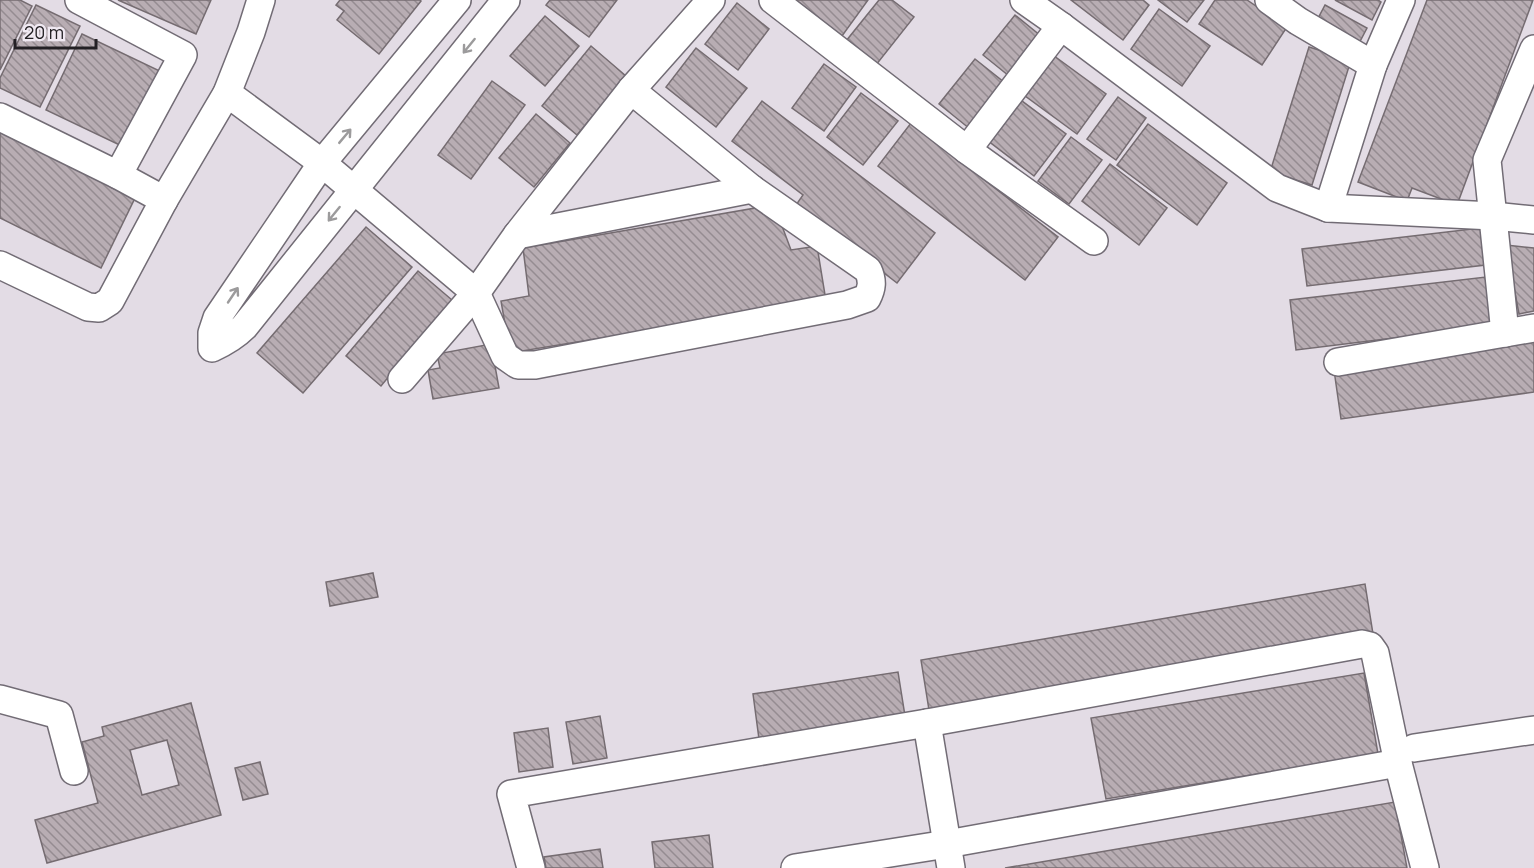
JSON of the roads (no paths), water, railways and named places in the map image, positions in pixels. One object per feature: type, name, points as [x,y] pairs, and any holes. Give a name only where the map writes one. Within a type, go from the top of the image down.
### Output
[{"type":"street","points":[[80,0],[183,55],[118,175]]},
{"type":"street","points":[[0,265],[87,307],[99,308],[110,301],[164,200],[227,93],[261,0]]},
{"type":"street","points":[[457,0],[322,163],[217,318],[212,333],[212,348],[237,335],[244,327],[506,0]]},
{"type":"street","points":[[402,379],[476,293],[517,235],[631,90],[711,0]]},
{"type":"street","points":[[773,0],[967,150],[1094,241]]},
{"type":"street","points":[[1024,0],[1277,188],[1328,208],[1534,220]]},
{"type":"street","points":[[1269,0],[1304,10],[1373,65]]},
{"type":"street","points":[[1328,208],[1373,65],[1401,0]]},
{"type":"street","points":[[967,150],[1061,26]]},
{"type":"street","points":[[1505,333],[1487,160],[1534,49]]},
{"type":"street","points":[[227,93],[322,163],[476,293],[505,356],[518,365],[535,365],[847,305],[867,298],[872,289],[872,278],[868,270],[752,189],[631,90]]},
{"type":"street","points":[[0,117],[164,200]]},
{"type":"street","points":[[517,235],[752,189]]},
{"type":"street","points":[[1338,362],[1534,328]]},
{"type":"street","points":[[531,868],[511,794],[927,723],[1362,644],[1370,646],[1375,653],[1406,755],[1425,868]]},
{"type":"street","points":[[0,699],[58,715],[74,771]]},
{"type":"street","points":[[927,723],[949,856]]},
{"type":"street","points":[[795,868],[949,856],[1406,755],[1534,730]]}]
